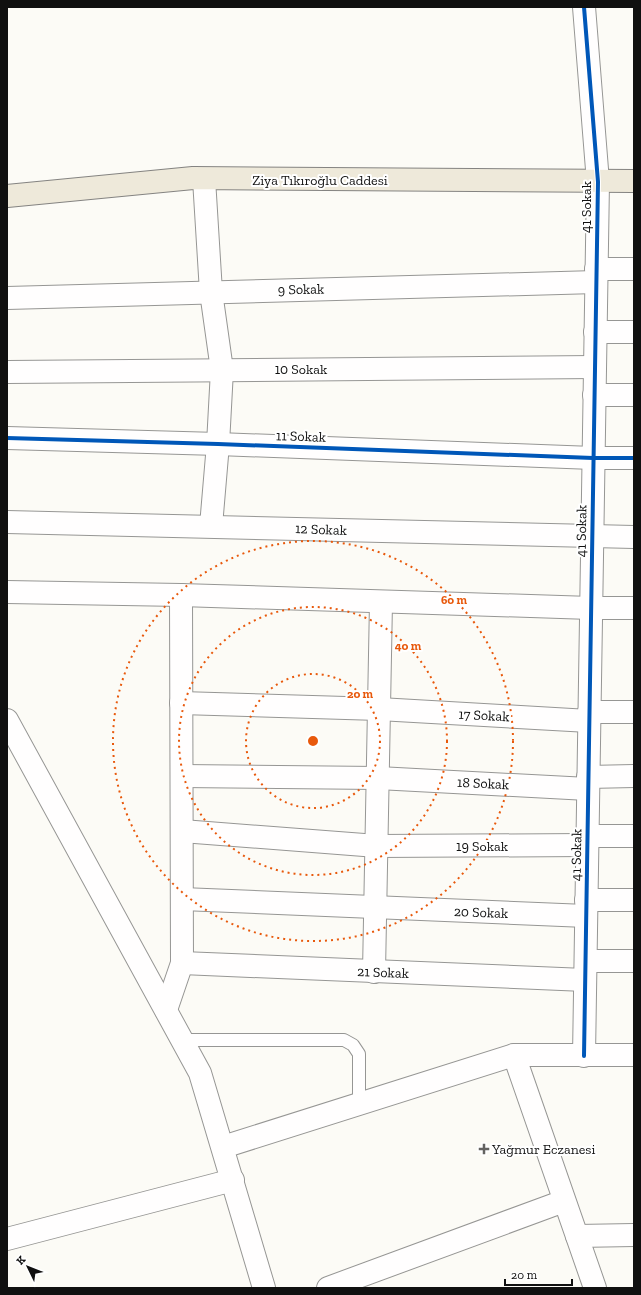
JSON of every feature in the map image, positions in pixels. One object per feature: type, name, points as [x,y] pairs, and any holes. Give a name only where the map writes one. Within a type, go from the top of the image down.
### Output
[{"type":"main road","name":"Ziya Tıkıroğlu Caddesi","points":[[7,196],[175,179],[634,181]]},
{"type":"street","name":"41 Sokak","points":[[584,7],[598,182],[584,1056]]},
{"type":"street","points":[[204,179],[211,292],[222,370],[212,526]]},
{"type":"street","name":"9 Sokak","points":[[7,298],[211,292],[596,276],[634,269]]},
{"type":"street","points":[[595,332],[634,332]]},
{"type":"street","name":"10 Sokak","points":[[7,372],[595,367]]},
{"type":"street","points":[[594,395],[634,395]]},
{"type":"street","name":"11 Sokak","points":[[7,438],[218,444],[593,458],[634,458]]},
{"type":"street","name":"12 Sokak","points":[[7,522],[634,537]]},
{"type":"street","points":[[7,592],[181,594],[381,602],[634,608]]},
{"type":"street","points":[[166,1010],[182,963],[181,594]]},
{"type":"street","points":[[374,972],[381,602]]},
{"type":"street","name":"17 Sokak","points":[[181,703],[589,717],[634,712]]},
{"type":"street","points":[[7,720],[200,1072],[264,1288]]},
{"type":"street","name":"18 Sokak","points":[[182,776],[378,778],[588,783],[634,776]]},
{"type":"street","name":"19 Sokak","points":[[182,831],[377,846],[587,841],[634,836]]},
{"type":"street","name":"20 Sokak","points":[[182,899],[376,908],[586,908],[634,900]]},
{"type":"street","name":"21 Sokak","points":[[182,963],[374,972],[585,971],[634,961]]},
{"type":"street","points":[[514,1055],[595,1288]]},
{"type":"street","points":[[223,1147],[514,1055],[634,1055]]},
{"type":"street","points":[[7,1239],[233,1180]]},
{"type":"street","points":[[328,1288],[564,1201]]},
{"type":"street","points":[[577,1236],[634,1235]]},
{"type":"lane","points":[[182,1040],[344,1040],[353,1045],[359,1054],[359,1105]]},
{"type":"cycle path","points":[[584,7],[598,182],[584,1056]]},
{"type":"cycle path","points":[[7,438],[218,444],[593,458],[634,458]]},
{"type":"place","name":"Yağmur Eczanesi","points":[[484,1149]]}]
